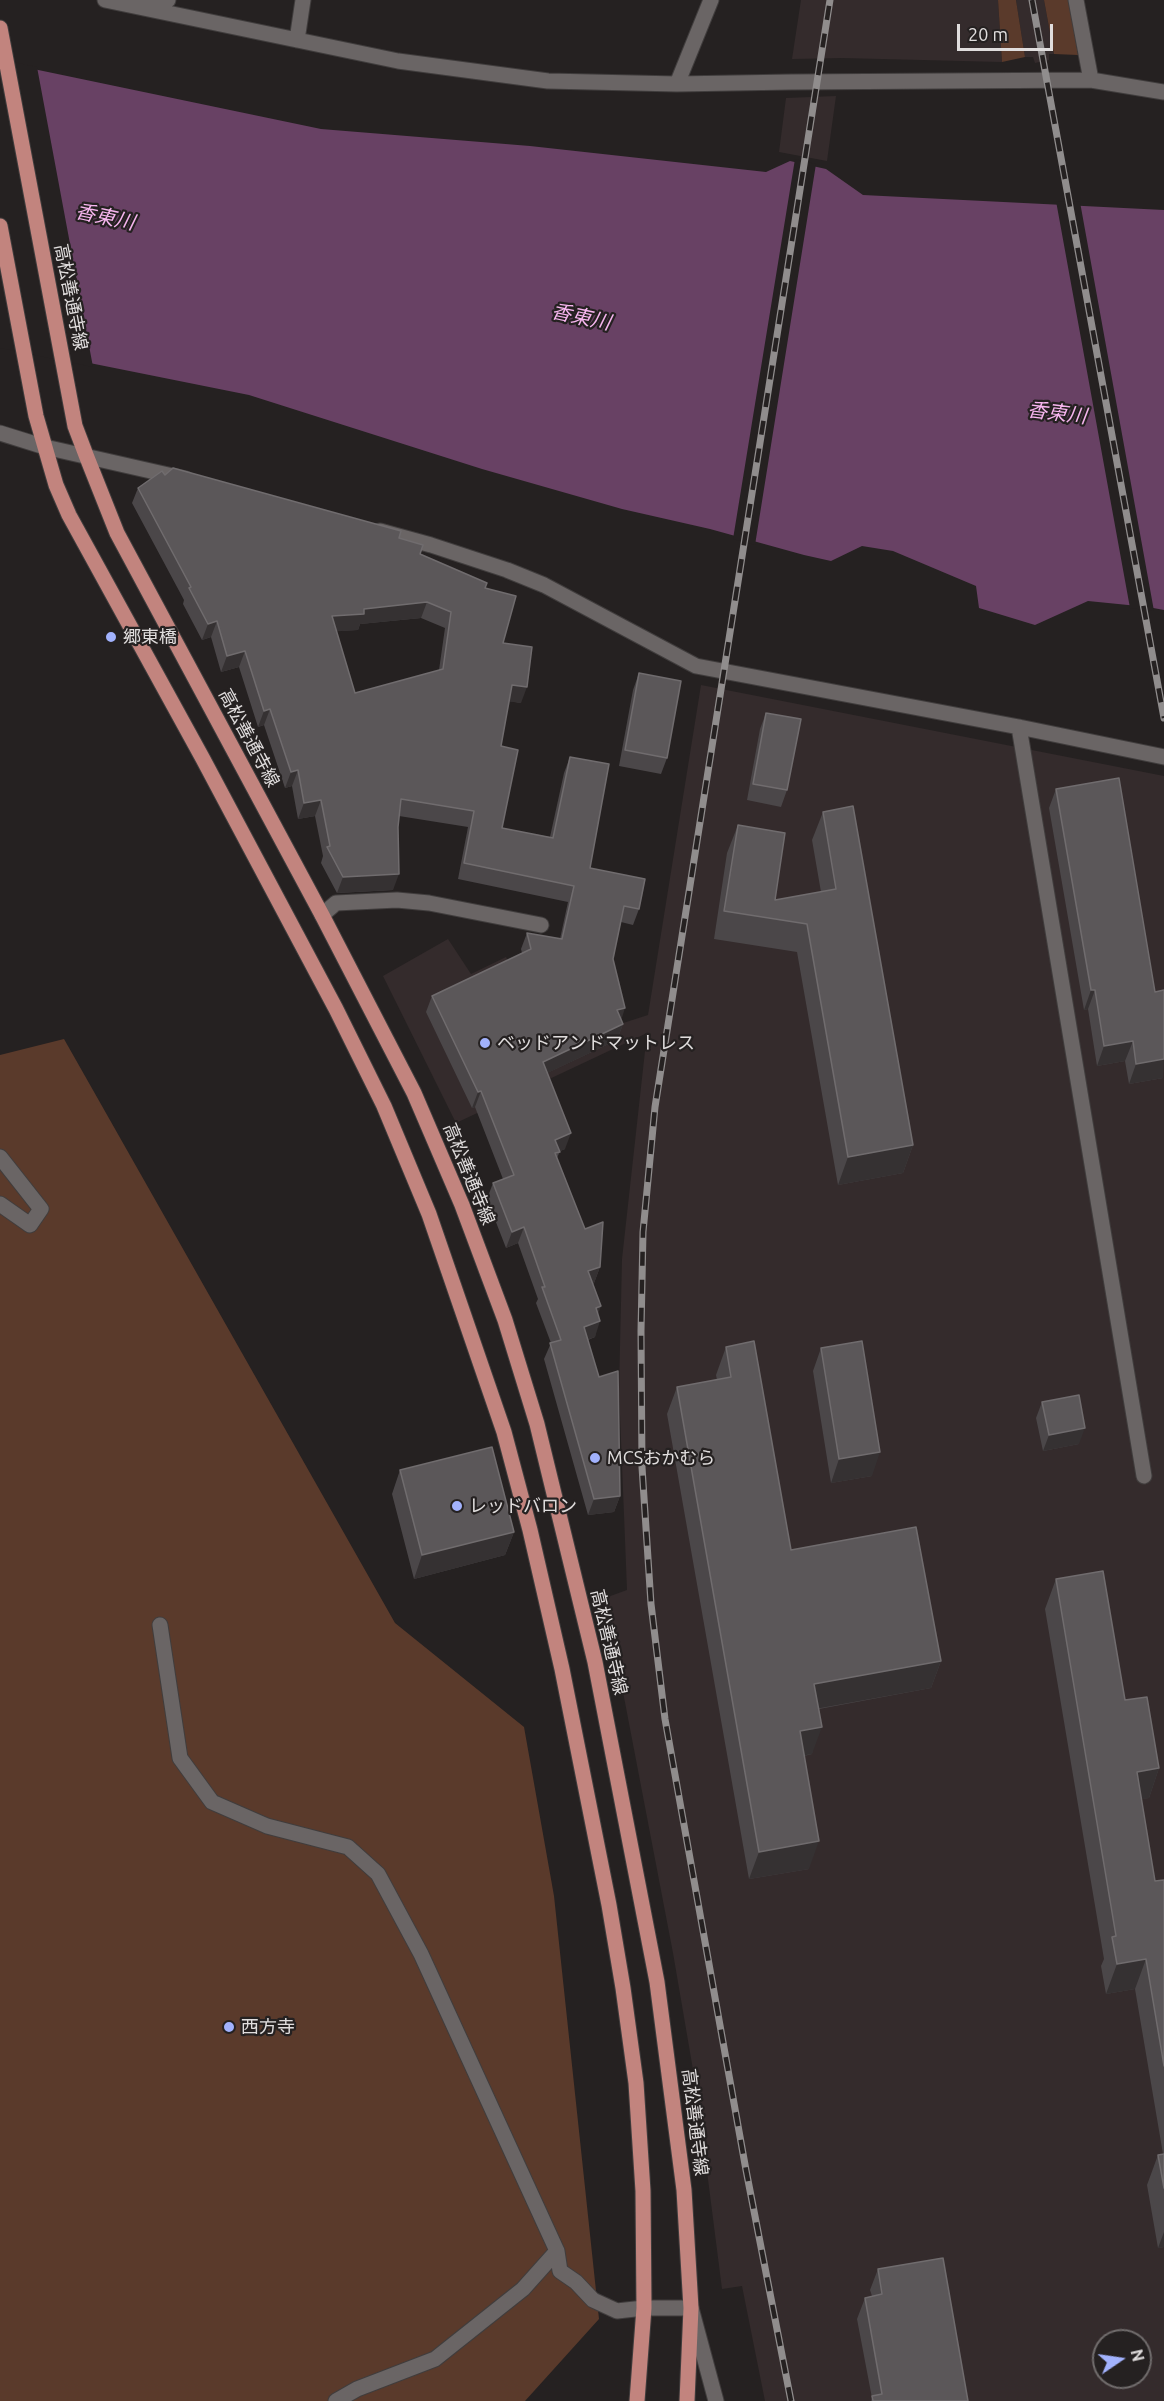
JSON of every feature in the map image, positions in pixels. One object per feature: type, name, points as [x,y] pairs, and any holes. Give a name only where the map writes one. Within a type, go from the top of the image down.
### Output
[{"type":"main road","name":"高松善通寺線","points":[[0,28],[75,426],[86,455],[117,533],[322,915],[414,1093],[462,1205],[505,1320],[537,1424],[595,1662],[657,1982],[684,2190],[691,2308],[687,2401]]},
{"type":"main road","points":[[0,226],[36,416],[56,485],[69,514],[336,1009],[384,1106],[433,1225],[504,1432],[530,1530],[562,1669],[609,1905],[623,1988],[636,2083],[643,2179],[644,2308],[637,2401]]},
{"type":"street","points":[[105,0],[398,61],[548,81],[677,84],[1090,80],[1164,92]]},
{"type":"street","points":[[133,6],[168,0]]},
{"type":"street","points":[[297,40],[303,0]]},
{"type":"street","points":[[677,84],[711,0]]},
{"type":"street","points":[[1076,0],[1090,80]]},
{"type":"street","points":[[0,433],[45,447],[203,483]]},
{"type":"street","points":[[362,526],[432,545],[544,585],[696,666],[1164,757]]},
{"type":"street","points":[[1019,727],[1144,1476]]},
{"type":"street","points":[[322,915],[336,903],[397,900],[429,903],[541,925]]},
{"type":"street","points":[[0,1157],[41,1209],[30,1225],[0,1204]]},
{"type":"street","points":[[160,1625],[180,1758],[212,1802],[267,1827],[348,1847],[378,1874],[421,1954],[557,2251],[560,2271],[576,2282],[593,2300],[617,2311],[644,2308],[691,2308],[716,2401]]},
{"type":"street","points":[[336,2401],[357,2389],[435,2360],[524,2289],[557,2251]]},
{"type":"shaded area","points":[[801,0],[998,0],[1002,62],[792,59]]},
{"type":"shaded area","points":[[998,0],[1016,0],[1025,57],[1002,62]]},
{"type":"shaded area","points":[[1016,0],[1044,0],[1054,54],[1049,54],[1049,60],[1035,63],[1033,57],[1025,57]]},
{"type":"shaded area","points":[[1044,0],[1069,0],[1078,55],[1054,54]]},
{"type":"shaded area","points":[[836,96],[827,161],[779,152],[786,98]]},
{"type":"shaded area","points":[[701,685],[1164,776],[1164,2401],[765,2401],[742,2286],[722,2289],[697,2093],[673,1953],[605,1598],[627,1590],[619,1390],[622,1259],[647,1033],[456,1123],[383,976],[448,939],[471,974],[506,957],[512,971],[620,1024],[648,1015]]},
{"type":"shaded area","points":[[64,1039],[395,1623],[524,1727],[554,1896],[599,2319],[525,2401],[0,2401],[0,1055]]},
{"type":"water","name":"香東川","points":[[0,62],[321,129],[530,146],[766,172],[790,161],[826,169],[863,195],[1164,210],[1164,610],[1088,601],[1035,625],[979,608],[976,586],[893,551],[862,546],[831,561],[804,555],[710,529],[622,509],[482,469],[249,395],[0,345]]},
{"type":"pier","points":[[0,59],[37,67],[93,367],[0,348]]},
{"type":"pier","points":[[795,159],[816,164],[755,545],[733,539]]},
{"type":"pier","points":[[1056,201],[1080,202],[1154,611],[1130,608]]},
{"type":"building","points":[[173,468],[401,531],[399,538],[423,545],[420,554],[487,583],[485,588],[516,596],[503,643],[532,647],[527,687],[512,685],[501,746],[518,750],[502,828],[553,838],[570,757],[609,764],[590,868],[645,879],[639,909],[624,906],[613,959],[625,1008],[617,1010],[623,1024],[543,1062],[571,1133],[555,1140],[560,1152],[555,1153],[585,1229],[603,1222],[600,1267],[588,1271],[601,1306],[596,1308],[600,1321],[584,1327],[599,1377],[618,1371],[620,1496],[594,1499],[550,1343],[561,1340],[542,1287],[545,1287],[524,1227],[512,1232],[493,1183],[514,1175],[481,1091],[478,1092],[432,996],[531,949],[527,933],[562,939],[574,886],[464,863],[474,811],[401,799],[398,827],[399,874],[343,877],[327,847],[330,846],[321,800],[304,803],[298,770],[291,772],[270,709],[264,711],[245,651],[227,656],[217,621],[208,624],[189,588],[191,587],[138,488],[162,471],[165,475]],"holes":[[[427,602],[451,612],[443,669],[355,693],[332,616],[364,614],[364,609]]]},
{"type":"building","points":[[639,673],[681,681],[667,758],[625,750]]},
{"type":"building","points":[[766,713],[801,719],[787,790],[753,784]]},
{"type":"building","points":[[1119,778],[1155,992],[1164,990],[1164,1059],[1136,1064],[1133,1041],[1104,1046],[1095,990],[1091,990],[1056,789]]},
{"type":"building","points":[[853,806],[913,1145],[848,1157],[807,924],[724,911],[738,825],[785,833],[775,900],[836,889],[823,812]]},
{"type":"building","points":[[754,1341],[791,1550],[916,1527],[941,1661],[814,1684],[822,1727],[800,1731],[819,1841],[759,1852],[677,1387],[731,1377],[726,1347]]},
{"type":"building","points":[[862,1341],[880,1452],[839,1459],[821,1348]]},
{"type":"building","points":[[1079,1395],[1085,1428],[1049,1435],[1042,1402]]},
{"type":"building","points":[[492,1447],[514,1532],[422,1555],[400,1470]]},
{"type":"building","points":[[1103,1571],[1125,1700],[1147,1697],[1159,1768],[1137,1772],[1155,1881],[1164,1880],[1164,2066],[1146,1959],[1117,1964],[1112,1937],[1116,1936],[1056,1579]]},
{"type":"building","points":[[1164,2154],[1164,2188],[1158,2155]]},
{"type":"building","points":[[943,2258],[968,2401],[873,2401],[872,2396],[882,2394],[865,2298],[882,2294],[878,2269]]},
{"type":"railway","points":[[791,2401],[746,2170],[665,1719],[651,1604],[642,1467],[641,1331],[643,1232],[655,1107],[830,0]]},
{"type":"railway","points":[[1032,0],[1164,718]]},
{"type":"place","name":"郷東橋","points":[[111,637]]},
{"type":"place","name":"ベッドアンドマットレス","points":[[485,1043]]},
{"type":"place","name":"MCSおかむら","points":[[595,1458]]},
{"type":"place","name":"レッドバロン","points":[[457,1506]]},
{"type":"place","name":"西方寺","points":[[229,2027]]}]
